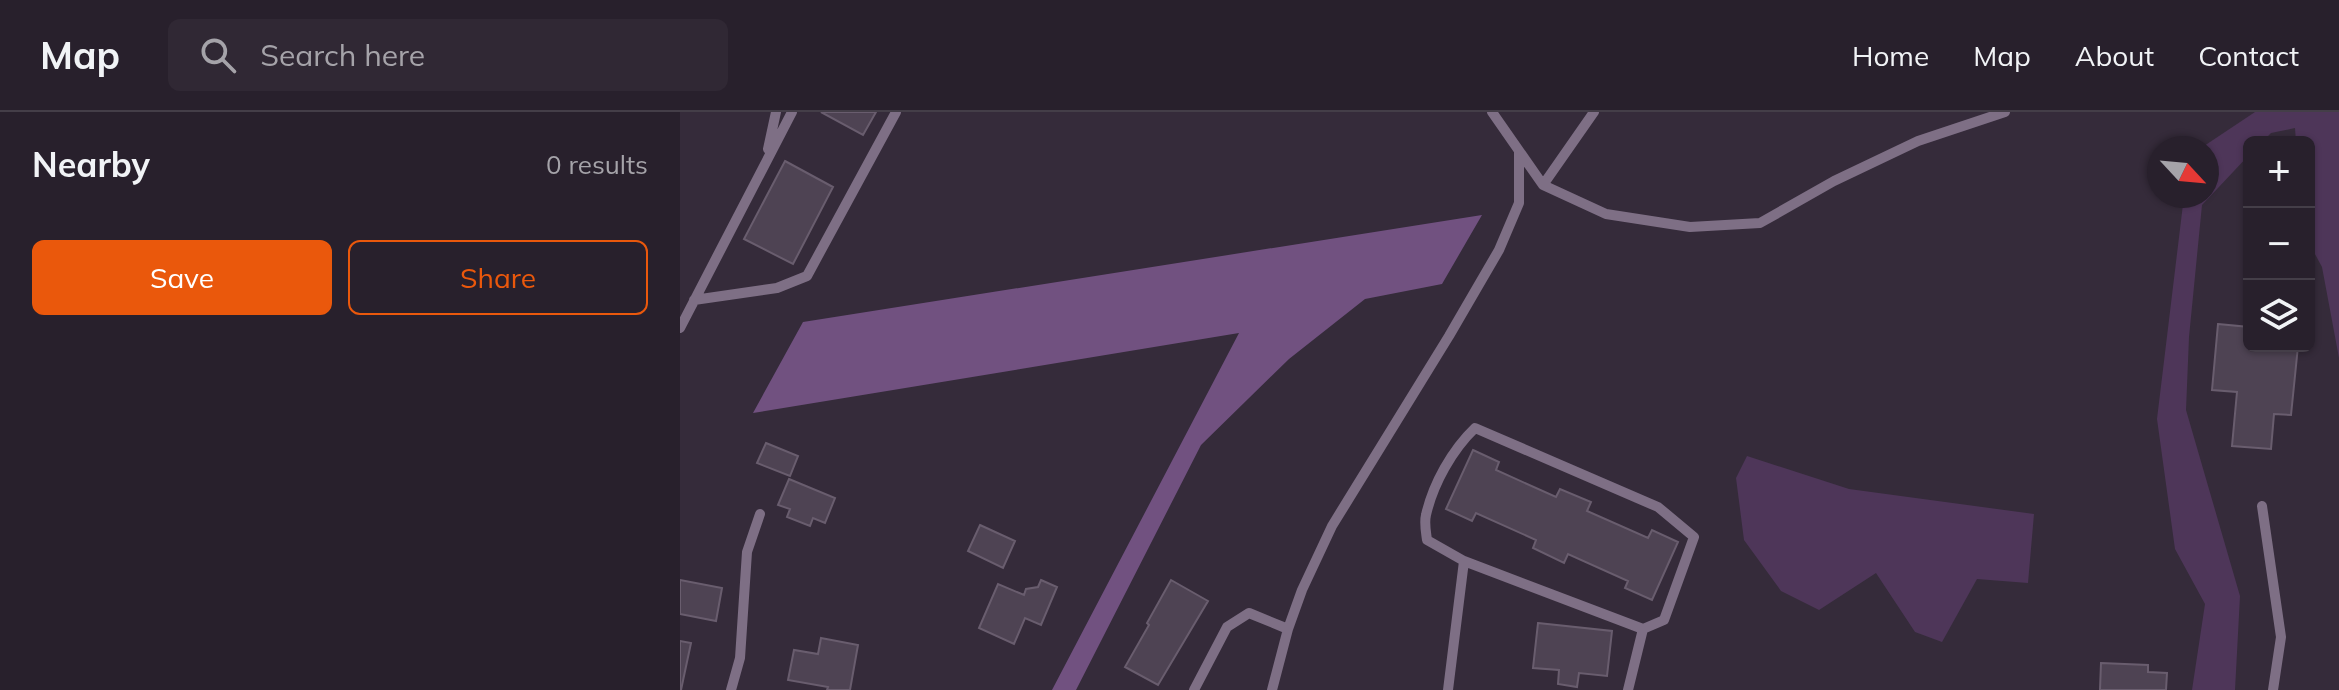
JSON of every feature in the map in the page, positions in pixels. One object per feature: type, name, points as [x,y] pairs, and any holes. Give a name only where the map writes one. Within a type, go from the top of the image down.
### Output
[{"type":"lane","points":[[766,163],[776,112]]},
{"type":"lane","points":[[680,328],[792,112]]},
{"type":"lane","points":[[694,300],[777,288],[807,276],[896,112]]},
{"type":"lane","points":[[1492,112],[1543,185],[1606,214],[1690,227],[1760,223],[1834,181],[1918,141],[2005,112]]},
{"type":"lane","points":[[1543,185],[1594,112]]},
{"type":"lane","points":[[1272,690],[1302,590],[1332,526],[1499,250],[1519,203],[1519,152]]},
{"type":"lane","points":[[1475,428],[1658,507],[1694,537],[1664,620],[1643,629],[1464,561],[1427,540],[1425,518],[1440,480],[1461,441],[1475,428]]},
{"type":"lane","points":[[2262,506],[2281,637],[2273,690]]},
{"type":"lane","points":[[731,690],[740,658],[747,552],[760,514]]},
{"type":"lane","points":[[1448,690],[1464,561]]},
{"type":"lane","points":[[1194,690],[1227,627],[1249,613],[1288,629]]},
{"type":"lane","points":[[1628,690],[1643,629]]},
{"type":"shaded area","points":[[2255,112],[2339,112],[2339,358],[2322,267],[2315,254],[2315,136],[2296,136],[2295,128],[2268,136],[2243,136],[2243,161],[2219,187],[2219,136]]},
{"type":"shaded area","points":[[2183,208],[2202,208],[2189,337],[2186,410],[2240,596],[2235,690],[2192,690],[2205,604],[2175,549],[2157,419]]},
{"type":"shaded area","points":[[1482,215],[1442,284],[1365,299],[1289,359],[1201,445],[1076,690],[1052,690],[1239,333],[753,413],[803,322]]},
{"type":"shaded area","points":[[1747,456],[1849,489],[2034,514],[2028,583],[1977,579],[1942,642],[1915,632],[1876,573],[1819,610],[1781,591],[1744,540],[1736,478]]},
{"type":"building","points":[[821,112],[876,112],[863,135]]},
{"type":"building","points":[[785,161],[833,187],[793,264],[744,239]]},
{"type":"building","points":[[2218,324],[2243,326],[2243,352],[2297,352],[2291,415],[2274,414],[2271,449],[2232,446],[2237,392],[2212,390]]},
{"type":"building","points":[[766,443],[798,456],[790,476],[757,463]]},
{"type":"building","points":[[1473,450],[1499,462],[1496,470],[1556,497],[1560,489],[1591,502],[1587,511],[1648,538],[1652,530],[1678,542],[1652,600],[1625,588],[1628,581],[1568,554],[1564,563],[1533,548],[1536,540],[1476,513],[1472,521],[1446,509]]},
{"type":"building","points":[[789,479],[835,498],[825,523],[813,518],[810,526],[787,517],[790,509],[778,505]]},
{"type":"building","points":[[980,525],[1015,541],[1003,568],[968,551]]},
{"type":"building","points":[[680,580],[722,588],[716,621],[680,614]]},
{"type":"building","points":[[1041,580],[1057,587],[1041,625],[1025,618],[1014,644],[979,628],[998,584],[1024,595],[1026,589],[1038,587]]},
{"type":"building","points":[[1171,580],[1208,601],[1158,685],[1125,667]]},
{"type":"building","points":[[1538,623],[1612,631],[1607,676],[1579,673],[1577,687],[1558,684],[1559,670],[1533,668]]},
{"type":"building","points":[[821,638],[858,645],[850,690],[827,690],[828,687],[788,680],[794,650],[818,654]]},
{"type":"building","points":[[680,641],[691,643],[681,690],[680,690]]},
{"type":"building","points":[[2101,663],[2148,665],[2148,672],[2167,673],[2166,690],[2100,690]]}]
